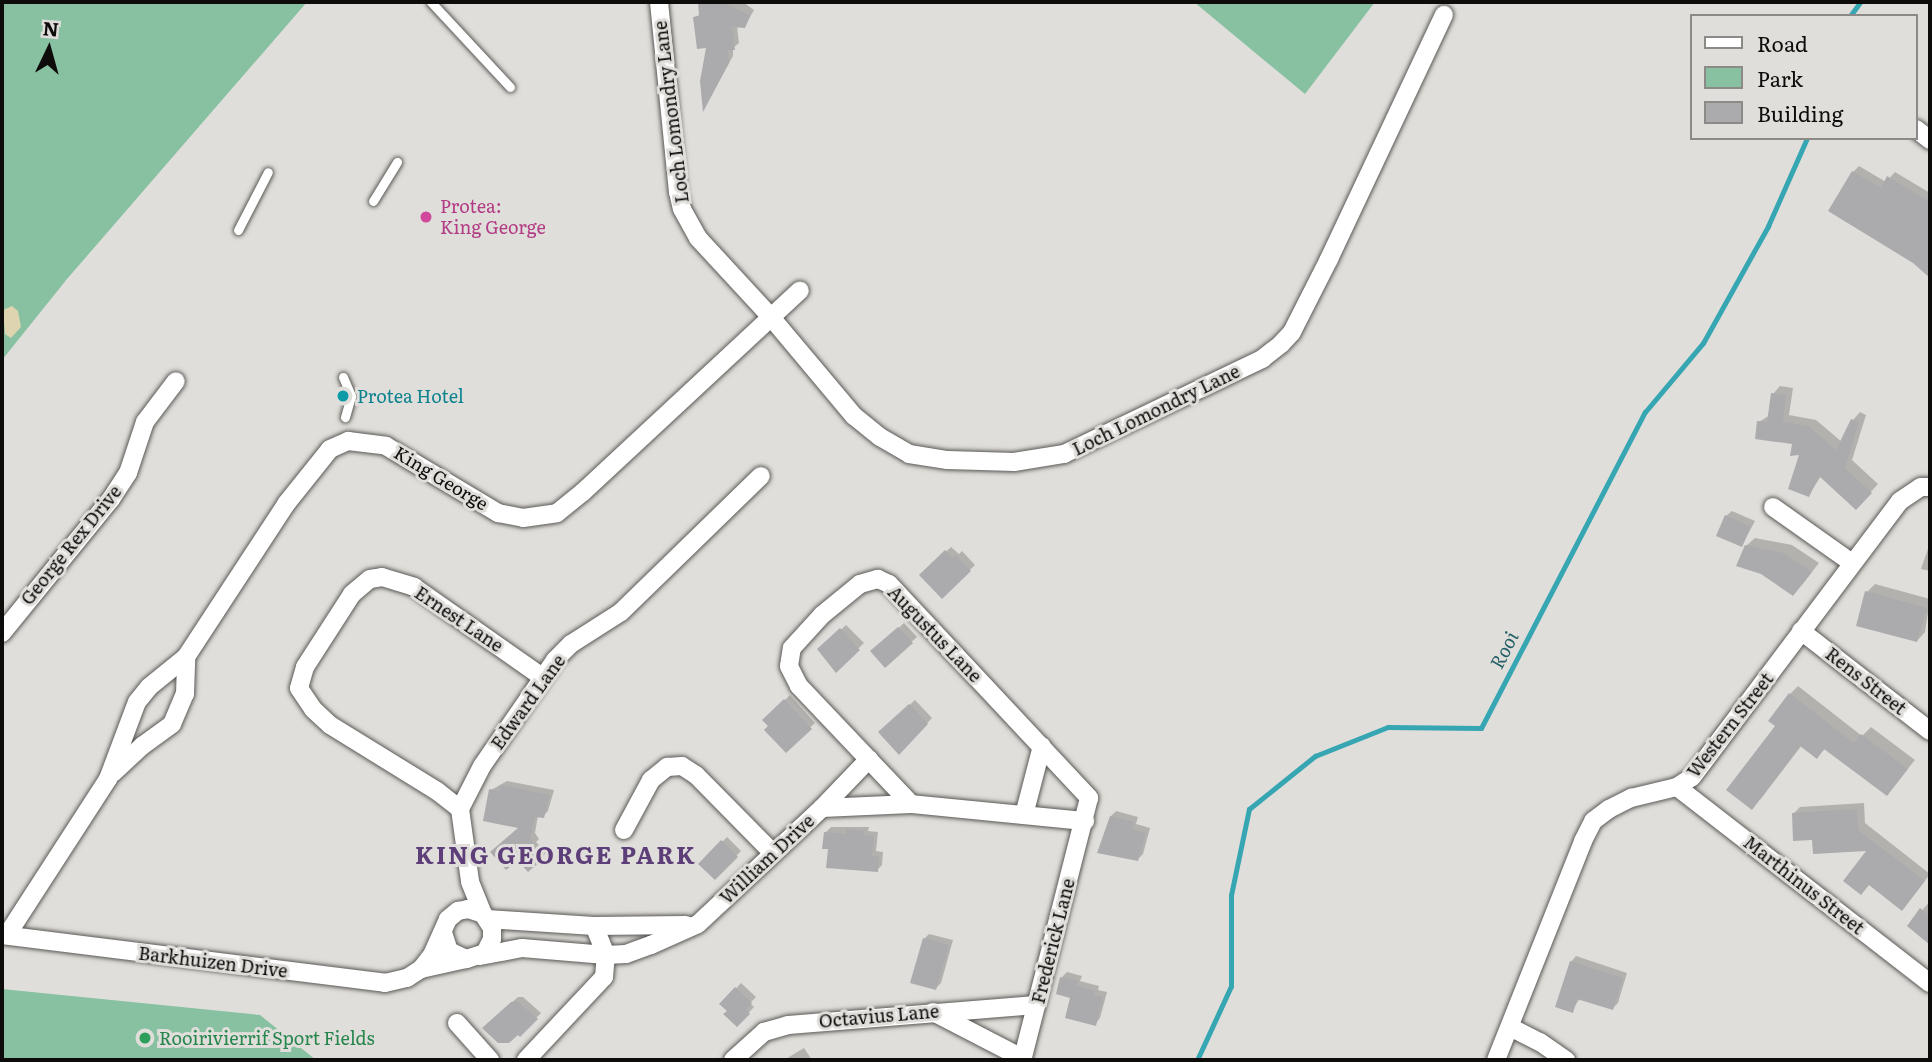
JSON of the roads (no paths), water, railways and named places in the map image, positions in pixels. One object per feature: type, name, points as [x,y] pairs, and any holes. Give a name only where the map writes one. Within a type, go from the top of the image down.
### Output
[{"type":"street","name":"Loch Lomondry Lane","points":[[659,2],[682,209],[698,238],[770,316],[854,416],[909,454],[948,460],[1014,462],[1064,454],[1262,359],[1292,332],[1444,15]]},
{"type":"street","name":"King George","points":[[108,779],[137,702],[149,687],[187,657],[286,505],[330,449],[348,441],[386,446],[498,513],[523,518],[557,513],[583,492],[800,290]]},
{"type":"street","name":"George Rex Drive","points":[[2,634],[111,499],[128,473],[145,422],[176,381]]},
{"type":"street","name":"Edward Lane","points":[[460,809],[482,766],[542,677],[571,644],[621,612],[761,476]]},
{"type":"street","name":"Western Street","points":[[1496,1060],[1593,821],[1631,798],[1677,787],[1692,777],[1900,500],[1926,487]]},
{"type":"street","points":[[1773,507],[1852,563]]},
{"type":"street","name":"Ernest Lane","points":[[460,809],[437,791],[330,725],[313,709],[299,688],[305,667],[352,594],[370,579],[382,578],[414,587],[542,677]]},
{"type":"street","name":"Augustus Lane","points":[[911,804],[799,686],[789,666],[792,648],[822,615],[860,584],[878,579],[889,584],[1087,794],[1085,821]]},
{"type":"street","name":"Rens Street","points":[[1801,631],[1930,731]]},
{"type":"street","name":"King George","points":[[4,935],[108,779],[125,759],[172,724],[185,694],[187,657]]},
{"type":"street","points":[[1024,815],[1042,746]]},
{"type":"street","points":[[821,808],[869,759]]},
{"type":"street","points":[[624,830],[651,780],[667,767],[682,766],[696,775],[773,853]]},
{"type":"street","name":"Marthinus Street","points":[[1677,787],[1930,983]]},
{"type":"street","name":"William Drive","points":[[473,958],[522,948],[606,955],[636,951],[698,924],[821,808],[911,804],[1085,821]]},
{"type":"street","points":[[443,933],[449,951],[473,958],[492,939],[470,881],[460,809]]},
{"type":"street","name":"Frederick Lane","points":[[1022,1059],[1057,916],[1085,821]]},
{"type":"street","points":[[421,969],[470,881]]},
{"type":"street","points":[[454,913],[468,909],[485,916],[594,926],[698,924]]},
{"type":"street","points":[[526,1060],[600,982],[606,971],[606,955],[594,926]]},
{"type":"street","name":"Barkhuizen Drive","points":[[4,935],[385,983],[407,978],[421,969],[473,958]]},
{"type":"street","name":"Octavius Lane","points":[[733,1060],[764,1032],[788,1025],[1036,1005]]},
{"type":"street","points":[[933,1012],[1022,1059]]},
{"type":"street","points":[[457,1023],[490,1060]]},
{"type":"street","points":[[1510,1027],[1540,1041],[1566,1060]]},
{"type":"lane","points":[[430,2],[510,87]]},
{"type":"lane","points":[[373,201],[397,162]]},
{"type":"lane","points":[[238,230],[268,172]]},
{"type":"lane","points":[[343,377],[351,396],[345,417]]},
{"type":"waterway","name":"Rooi","points":[[1851,14],[1860,2]]},
{"type":"waterway","name":"Rooi","points":[[1197,1060],[1231,986],[1231,895],[1249,809],[1315,756],[1388,727],[1481,728],[1645,412],[1703,343],[1768,226],[1806,140]]},
{"type":"place","name":"Protea: King George","points":[[426,217]]},
{"type":"place","name":"Protea Hotel","points":[[343,396]]},
{"type":"place","name":"Rooirivierrif Sport Fields","points":[[145,1038]]},
{"type":"district","name":"KING GEORGE PARK","points":[[556,854]]}]
